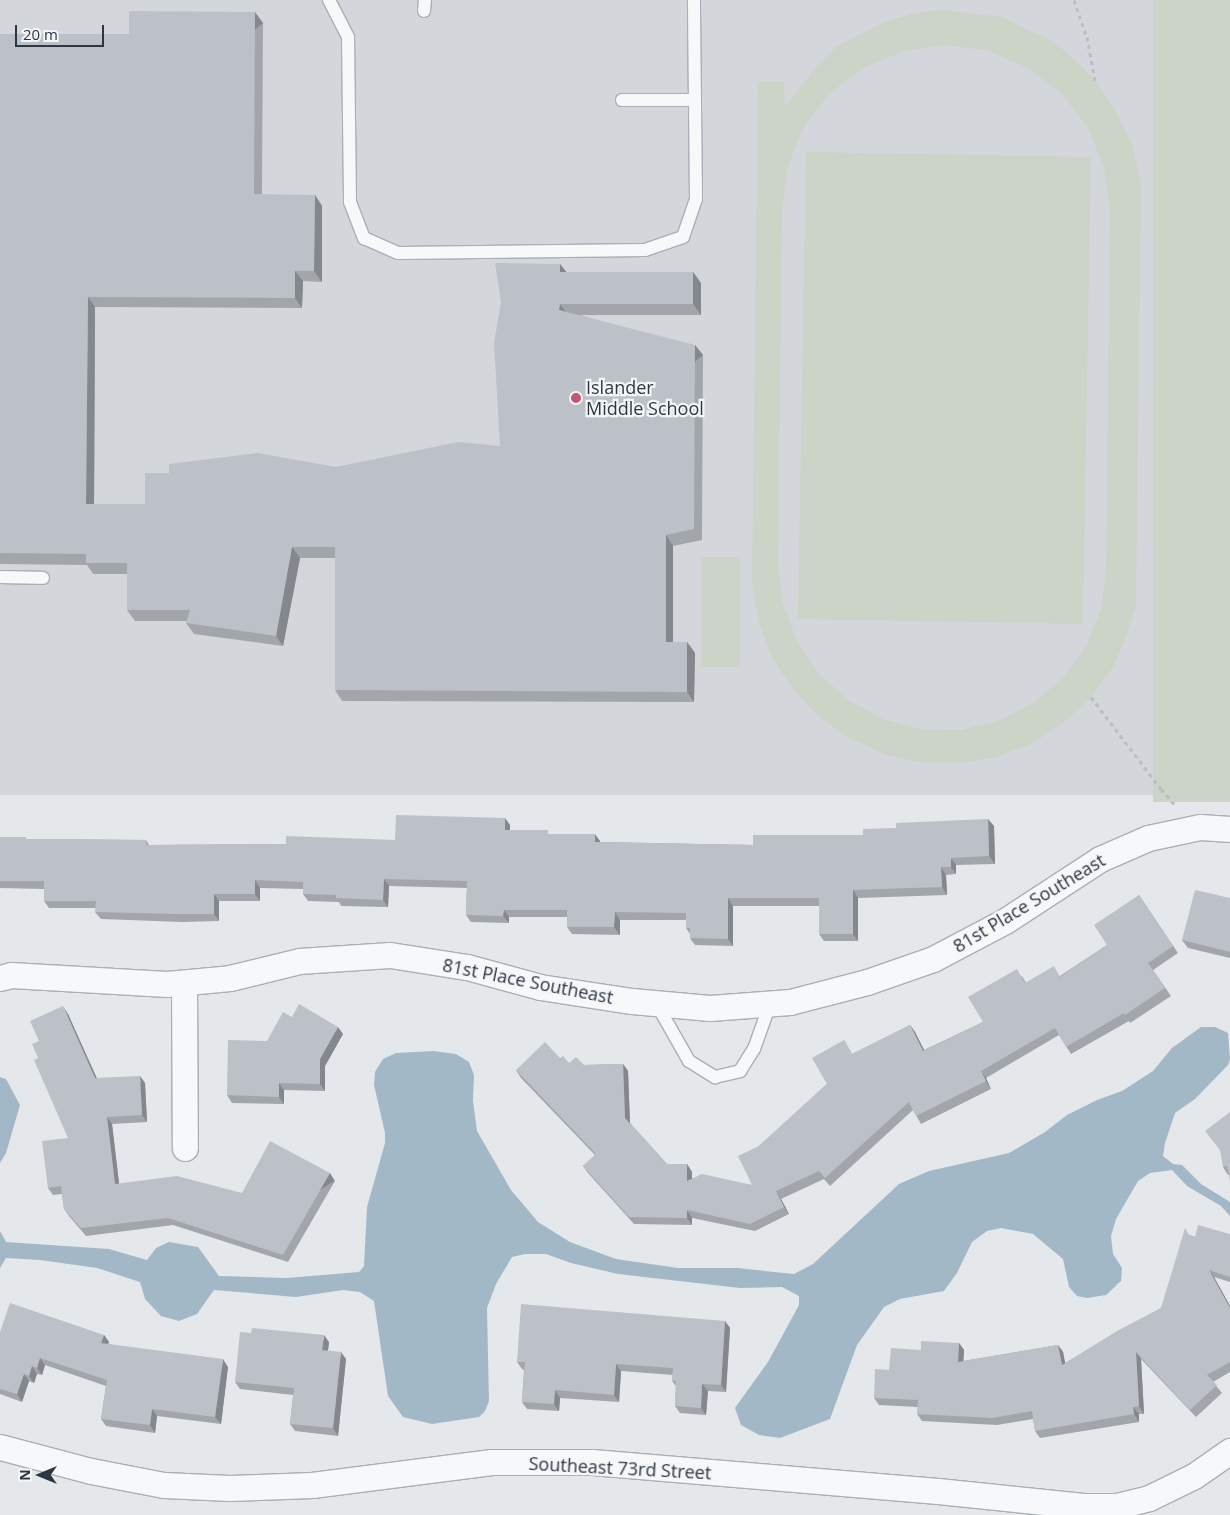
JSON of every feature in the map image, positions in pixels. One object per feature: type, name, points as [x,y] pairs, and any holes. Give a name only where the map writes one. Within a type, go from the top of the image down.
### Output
[{"type":"street","name":"81st Place Southeast","points":[[0,978],[11,975],[168,984],[230,978],[299,961],[390,955],[467,967],[540,987],[656,1003],[710,1008],[790,1002],[867,982],[933,959],[1005,921],[1100,859],[1148,838],[1200,827],[1230,829]]},
{"type":"street","points":[[184,983],[185,1148]]},
{"type":"street","name":"Southeast 73rd Street","points":[[0,1447],[91,1471],[164,1485],[230,1488],[312,1485],[492,1462],[592,1462],[938,1491],[1083,1506],[1117,1506],[1149,1498],[1194,1476],[1230,1452]]},
{"type":"lane","points":[[330,0],[348,37],[350,202],[364,238],[398,254],[645,250],[683,237],[696,199],[694,0]]},
{"type":"lane","points":[[622,100],[695,100]]},
{"type":"lane","points":[[0,577],[43,578]]},
{"type":"lane","points":[[656,1003],[689,1061],[715,1077],[740,1071],[754,1049],[770,1004]]},
{"type":"path","points":[[1074,0],[1088,38],[1095,80]]},
{"type":"path","points":[[1091,698],[1161,789],[1200,827]]},
{"type":"shaded area","name":"Islander Middle School","points":[[0,0],[1153,0],[1153,795],[0,795]]},
{"type":"green space","points":[[1153,0],[1230,0],[1230,802],[1153,802]]},
{"type":"green space","points":[[944,10],[1001,17],[1053,41],[1095,80],[1116,112],[1132,145],[1141,183],[1136,605],[1126,638],[1112,669],[1091,697],[1063,723],[1031,744],[996,757],[958,763],[920,762],[884,754],[849,738],[818,716],[792,688],[771,656],[758,620],[752,583],[758,82],[784,82],[785,107],[816,67],[836,47],[887,21],[915,13]],"holes":[[[947,45],[989,51],[1028,68],[1062,94],[1088,128],[1104,168],[1110,211],[1106,570],[1101,609],[1086,646],[1063,678],[1033,703],[998,721],[960,730],[920,729],[882,719],[848,700],[819,674],[797,641],[783,604],[778,564],[782,208],[788,166],[804,126],[830,93],[865,67],[904,51]]]},
{"type":"green space","points":[[806,152],[1091,157],[1083,624],[798,619]]},
{"type":"green space","points":[[701,557],[740,557],[740,667],[701,667]]},
{"type":"water","points":[[1201,1027],[1215,1027],[1228,1033],[1230,1059],[1228,1065],[1195,1099],[1175,1113],[1165,1143],[1163,1156],[1173,1164],[1182,1165],[1201,1184],[1230,1202],[1230,1216],[1221,1206],[1187,1186],[1172,1170],[1150,1173],[1138,1181],[1116,1219],[1111,1236],[1113,1254],[1122,1268],[1121,1281],[1106,1295],[1087,1298],[1077,1296],[1069,1287],[1063,1259],[1033,1234],[1001,1228],[987,1231],[972,1242],[957,1273],[944,1291],[900,1299],[884,1307],[857,1345],[830,1419],[780,1438],[759,1435],[741,1425],[735,1408],[768,1362],[799,1305],[799,1296],[782,1287],[740,1288],[618,1274],[571,1263],[546,1254],[525,1254],[512,1257],[496,1284],[487,1308],[489,1401],[485,1411],[479,1417],[432,1424],[403,1417],[388,1396],[374,1301],[360,1292],[343,1290],[296,1297],[214,1290],[197,1314],[179,1321],[161,1316],[145,1299],[140,1282],[97,1268],[40,1260],[6,1258],[0,1268],[0,1231],[6,1242],[109,1249],[147,1260],[156,1248],[169,1242],[198,1247],[219,1276],[287,1278],[359,1272],[364,1266],[367,1207],[385,1143],[385,1133],[374,1085],[375,1072],[383,1059],[396,1053],[433,1051],[456,1054],[469,1062],[474,1075],[473,1101],[477,1131],[511,1190],[538,1222],[570,1242],[616,1259],[678,1268],[737,1268],[794,1274],[813,1264],[899,1184],[929,1171],[1009,1153],[1045,1132],[1067,1115],[1097,1100],[1122,1091],[1153,1071],[1172,1048]]},
{"type":"water","points":[[0,1077],[6,1079],[20,1105],[6,1153],[0,1163]]},
{"type":"building","points":[[129,11],[255,12],[254,194],[315,195],[314,271],[295,271],[295,298],[88,297],[86,504],[145,504],[145,473],[169,473],[169,464],[258,453],[336,467],[458,442],[500,446],[494,343],[501,302],[495,263],[560,264],[560,272],[693,272],[693,304],[560,304],[559,310],[695,345],[694,529],[666,535],[666,642],[687,642],[687,692],[335,690],[335,547],[292,547],[276,636],[186,623],[190,610],[127,610],[127,563],[86,563],[86,554],[0,553],[0,34],[129,34]]},
{"type":"building","points":[[396,815],[505,818],[505,830],[548,830],[548,834],[595,834],[595,842],[753,845],[753,835],[863,835],[863,829],[896,828],[896,823],[988,819],[989,856],[951,858],[951,867],[941,867],[942,887],[853,890],[853,934],[819,934],[819,898],[728,898],[728,939],[690,938],[690,928],[686,928],[686,913],[615,912],[614,927],[567,927],[567,910],[504,910],[503,916],[466,915],[467,881],[384,879],[383,900],[336,898],[336,895],[303,894],[303,882],[255,880],[255,894],[214,894],[214,914],[177,914],[95,912],[96,901],[44,901],[44,881],[0,881],[0,837],[146,840],[146,845],[286,844],[286,836],[395,840]]},
{"type":"building","points":[[1195,890],[1230,898],[1230,952],[1182,940]]},
{"type":"building","points":[[1139,895],[1173,946],[1148,963],[1165,988],[1125,1015],[1124,1013],[1066,1047],[1055,1028],[981,1071],[986,1081],[916,1116],[909,1102],[825,1178],[819,1171],[776,1191],[784,1207],[750,1224],[687,1210],[687,1218],[629,1217],[583,1166],[596,1154],[516,1070],[545,1042],[560,1058],[563,1056],[569,1063],[576,1057],[584,1065],[623,1064],[625,1118],[667,1164],[687,1164],[687,1181],[702,1174],[752,1185],[738,1156],[759,1146],[827,1084],[812,1058],[844,1040],[852,1054],[910,1025],[923,1051],[983,1022],[968,997],[1017,969],[1025,983],[1054,966],[1060,977],[1107,945],[1094,925]]},
{"type":"building","points":[[299,1004],[338,1027],[320,1059],[320,1084],[279,1083],[279,1097],[227,1095],[228,1040],[267,1041],[283,1012],[292,1017]]},
{"type":"building","points":[[63,1006],[95,1078],[140,1076],[142,1115],[107,1117],[115,1184],[177,1176],[242,1193],[270,1141],[330,1173],[283,1255],[168,1218],[81,1228],[64,1209],[61,1186],[48,1188],[42,1141],[68,1138],[34,1060],[38,1058],[32,1044],[39,1041],[30,1021]]},
{"type":"building","points":[[1230,1112],[1230,1181],[1227,1166],[1223,1167],[1220,1150],[1205,1131]]},
{"type":"building","points":[[1198,1225],[1230,1234],[1230,1277],[1209,1270],[1230,1308],[1230,1362],[1207,1375],[1217,1385],[1190,1410],[1136,1352],[1139,1406],[1133,1407],[1134,1414],[1035,1431],[1032,1411],[992,1418],[917,1414],[918,1400],[874,1398],[875,1369],[889,1370],[891,1348],[921,1350],[921,1341],[959,1343],[958,1362],[1058,1345],[1062,1365],[1117,1331],[1161,1308],[1185,1228],[1189,1235],[1195,1237]]},
{"type":"building","points":[[10,1303],[104,1335],[101,1343],[223,1359],[215,1417],[152,1409],[150,1425],[101,1419],[107,1380],[40,1358],[37,1368],[32,1366],[29,1376],[24,1374],[17,1394],[0,1389],[0,1332]]},
{"type":"building","points":[[521,1304],[725,1321],[721,1385],[702,1384],[701,1408],[675,1406],[676,1381],[672,1381],[673,1368],[616,1364],[614,1395],[555,1390],[554,1404],[522,1402],[525,1362],[517,1362]]},
{"type":"building","points":[[252,1328],[324,1335],[322,1350],[341,1352],[333,1428],[290,1424],[294,1388],[235,1382],[240,1332],[251,1333]]},
{"type":"place","name":"Islander Middle School","points":[[576,398]]}]
